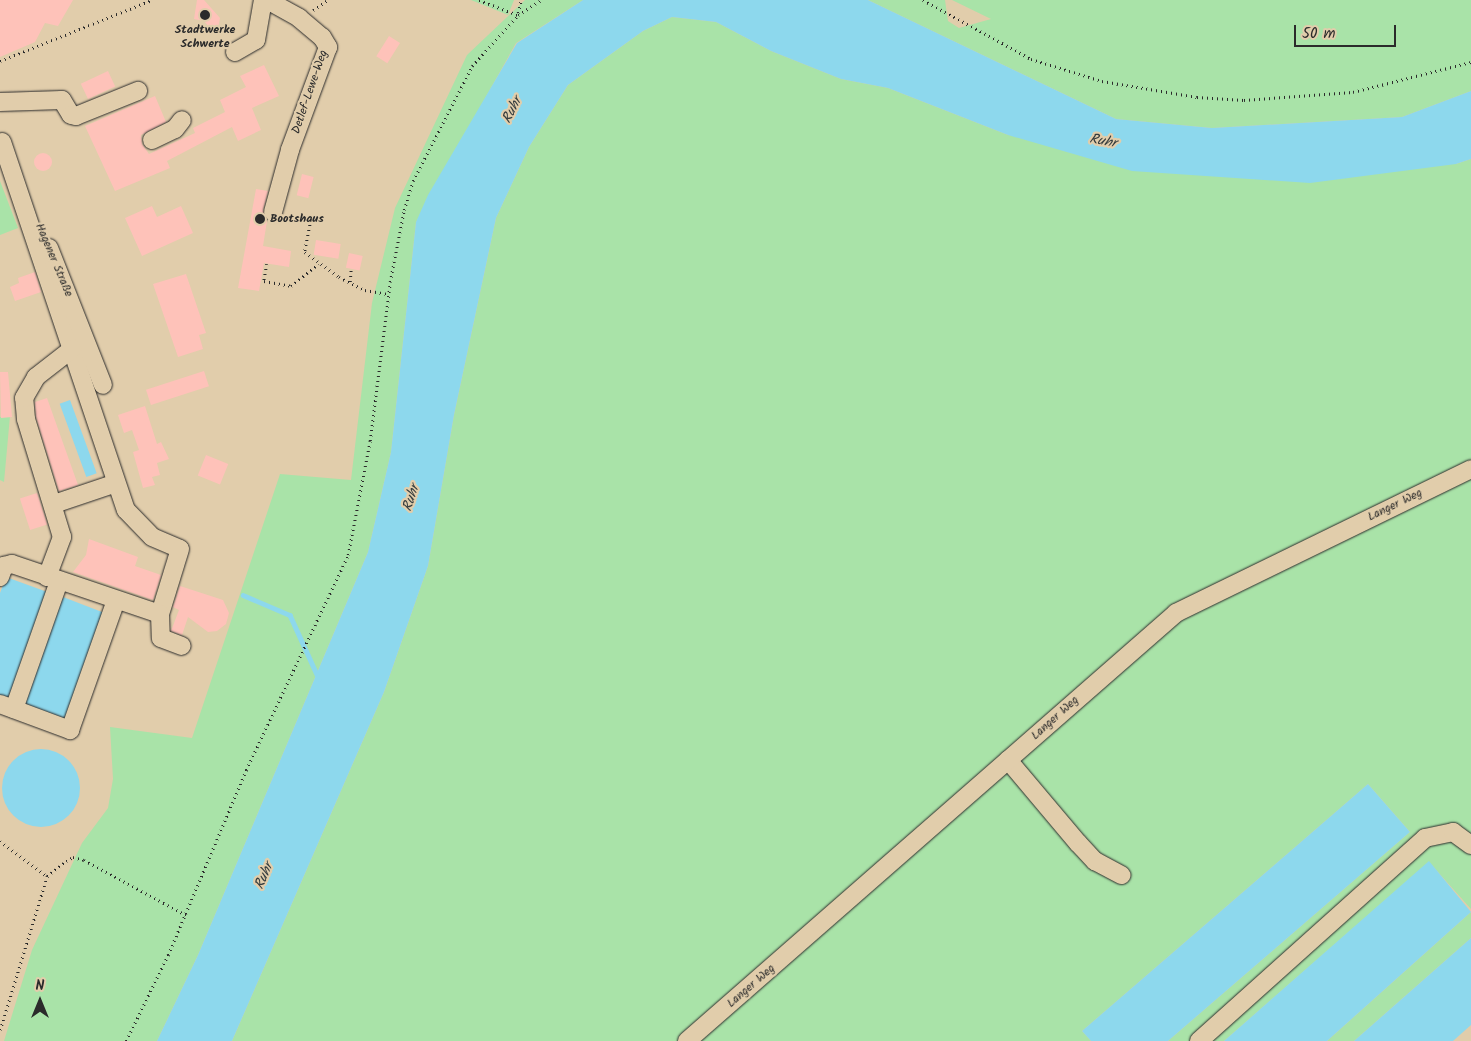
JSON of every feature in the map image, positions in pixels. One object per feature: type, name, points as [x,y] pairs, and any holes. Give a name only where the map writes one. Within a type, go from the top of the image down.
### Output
[{"type":"street","points":[[235,52],[256,40],[265,0]]},
{"type":"street","name":"Detlef-Lewe-Weg","points":[[265,0],[299,18],[322,37],[328,47],[290,150],[273,212]]},
{"type":"street","points":[[0,102],[62,100],[71,115],[76,116],[138,90]]},
{"type":"street","points":[[152,140],[175,129],[182,120]]},
{"type":"street","points":[[1,140],[126,510],[152,538],[180,549],[160,614],[161,638],[182,646]]},
{"type":"street","name":"Hagener Straße","points":[[1,140],[70,297],[103,385]]},
{"type":"street","points":[[72,349],[36,377],[24,398],[26,419],[54,504],[62,538],[53,579],[7,707],[70,730],[116,600]]},
{"type":"street","name":"Langer Weg","points":[[687,1041],[1176,613],[1471,469]]},
{"type":"street","points":[[54,504],[116,483]]},
{"type":"street","points":[[0,577],[4,566],[12,564],[160,614]]},
{"type":"street","points":[[1008,760],[1078,844],[1095,861],[1121,875]]},
{"type":"street","points":[[1199,1041],[1425,838],[1453,832],[1471,845]]},
{"type":"path","points":[[0,61],[152,0]]},
{"type":"path","points":[[479,0],[518,15]]},
{"type":"path","points":[[518,15],[521,0]]},
{"type":"path","points":[[126,1041],[186,915],[246,770],[308,643],[348,555],[355,530],[370,441],[388,294],[404,210],[414,181],[472,66],[518,15],[541,0]]},
{"type":"path","points":[[923,0],[1032,59],[1102,80],[1213,98],[1244,100],[1353,92],[1471,62]]},
{"type":"path","points":[[312,220],[305,252],[318,264],[350,283],[365,290],[388,294]]},
{"type":"path","points":[[267,264],[264,281],[291,286],[318,264]]},
{"type":"path","points":[[350,283],[351,268]]},
{"type":"path","points":[[0,841],[47,876]]},
{"type":"path","points":[[0,1030],[47,876],[73,857],[78,857],[186,915]]},
{"type":"green space","points":[[471,0],[514,0],[508,15]]},
{"type":"green space","points":[[525,0],[583,0],[516,43],[416,222],[391,452],[368,552],[198,955],[157,1041],[4,1041],[32,950],[82,843],[108,808],[113,779],[110,727],[192,738],[280,474],[351,480],[372,303],[395,208],[467,55]]},
{"type":"green space","points":[[868,0],[945,0],[948,21],[959,28],[991,19],[952,0],[1471,0],[1471,91],[1402,117],[1212,128],[1116,119]]},
{"type":"green space","points":[[672,17],[716,22],[771,51],[841,79],[888,88],[1008,135],[1456,164],[1471,159],[1471,909],[1429,862],[1224,1041],[1168,1041],[1410,832],[1368,784],[1082,1031],[1091,1041],[232,1041],[384,692],[428,566],[454,415],[496,218],[529,147],[568,85],[643,31]]},
{"type":"green space","points":[[0,181],[18,228],[0,235]]},
{"type":"green space","points":[[10,416],[4,482],[0,480],[0,417]]},
{"type":"green space","points":[[1471,912],[1471,938],[1354,1041],[1327,1041]]},
{"type":"water","name":"Ruhr","points":[[583,0],[868,0],[1116,119],[1212,128],[1402,117],[1471,91],[1471,159],[1456,164],[1310,183],[1132,171],[1008,135],[888,88],[841,79],[771,51],[716,22],[672,17],[643,31],[568,85],[529,147],[496,218],[454,415],[428,566],[384,692],[232,1041],[157,1041],[198,955],[368,552],[391,452],[416,222],[428,195],[517,43]]},
{"type":"water","points":[[70,400],[97,473],[86,477],[60,404]]},
{"type":"water","points":[[6,577],[50,593],[10,704],[0,701],[0,593]]},
{"type":"water","points":[[63,597],[108,614],[65,725],[20,708]]},
{"type":"water","points":[[41,749],[56,752],[69,760],[77,773],[80,788],[77,803],[69,816],[56,824],[41,827],[26,824],[13,816],[5,803],[2,788],[5,773],[13,760],[26,752]]},
{"type":"water","points":[[1368,784],[1410,832],[1168,1041],[1091,1041],[1082,1031]]},
{"type":"water","points":[[1429,861],[1471,912],[1327,1041],[1224,1041]]},
{"type":"water","points":[[1471,938],[1471,1025],[1453,1041],[1354,1041]]},
{"type":"building","points":[[0,0],[73,0],[58,26],[45,23],[35,42],[0,57]]},
{"type":"building","name":"Stadtwerke Schwerte","points":[[197,0],[204,0],[220,18],[218,28],[212,30],[204,21],[194,19]]},
{"type":"building","points":[[389,36],[400,43],[387,63],[376,56]]},
{"type":"building","points":[[264,65],[279,96],[252,108],[261,130],[238,141],[232,127],[167,161],[170,168],[115,191],[85,126],[155,96],[166,122],[141,135],[142,144],[149,154],[195,133],[193,128],[225,112],[220,100],[246,87],[240,76]]},
{"type":"building","points":[[108,71],[115,86],[88,99],[81,84]]},
{"type":"building","points":[[43,153],[49,156],[52,162],[49,168],[43,171],[37,168],[34,162],[37,156]]},
{"type":"building","points":[[302,174],[314,177],[308,198],[297,195]]},
{"type":"building","name":"Bootshaus","points":[[256,189],[268,191],[263,210],[267,221],[263,246],[291,251],[289,267],[264,263],[259,291],[238,288]]},
{"type":"building","points":[[152,206],[157,217],[181,206],[193,233],[142,256],[125,218]]},
{"type":"building","points":[[316,240],[341,244],[338,259],[314,255]]},
{"type":"building","points":[[349,253],[363,256],[360,271],[346,268]]},
{"type":"building","points":[[35,272],[41,292],[15,301],[10,287],[19,283],[18,278]]},
{"type":"building","points":[[186,274],[206,333],[199,335],[203,349],[178,357],[153,284]]},
{"type":"building","points":[[204,371],[209,386],[151,405],[146,390]]},
{"type":"building","points":[[0,372],[8,372],[12,417],[1,418]]},
{"type":"building","points":[[47,398],[78,485],[59,491],[36,417],[35,402]]},
{"type":"building","points":[[145,406],[157,444],[161,442],[169,459],[157,463],[160,475],[152,477],[155,485],[143,488],[133,452],[139,450],[132,430],[124,433],[118,415]]},
{"type":"building","points":[[206,455],[228,464],[220,484],[198,475]]},
{"type":"building","points":[[37,493],[47,524],[30,530],[20,499]]},
{"type":"building","points":[[89,539],[138,557],[135,566],[161,575],[153,600],[73,572],[86,555]]},
{"type":"building","points":[[180,586],[223,600],[229,613],[226,624],[217,631],[208,632],[188,617],[182,635],[171,631],[179,610],[173,607]]},
{"type":"waterway","points":[[243,595],[290,615],[319,679]]},
{"type":"place","name":"Stadtwerke Schwerte","points":[[205,15]]},
{"type":"place","name":"Bootshaus","points":[[260,219]]}]
